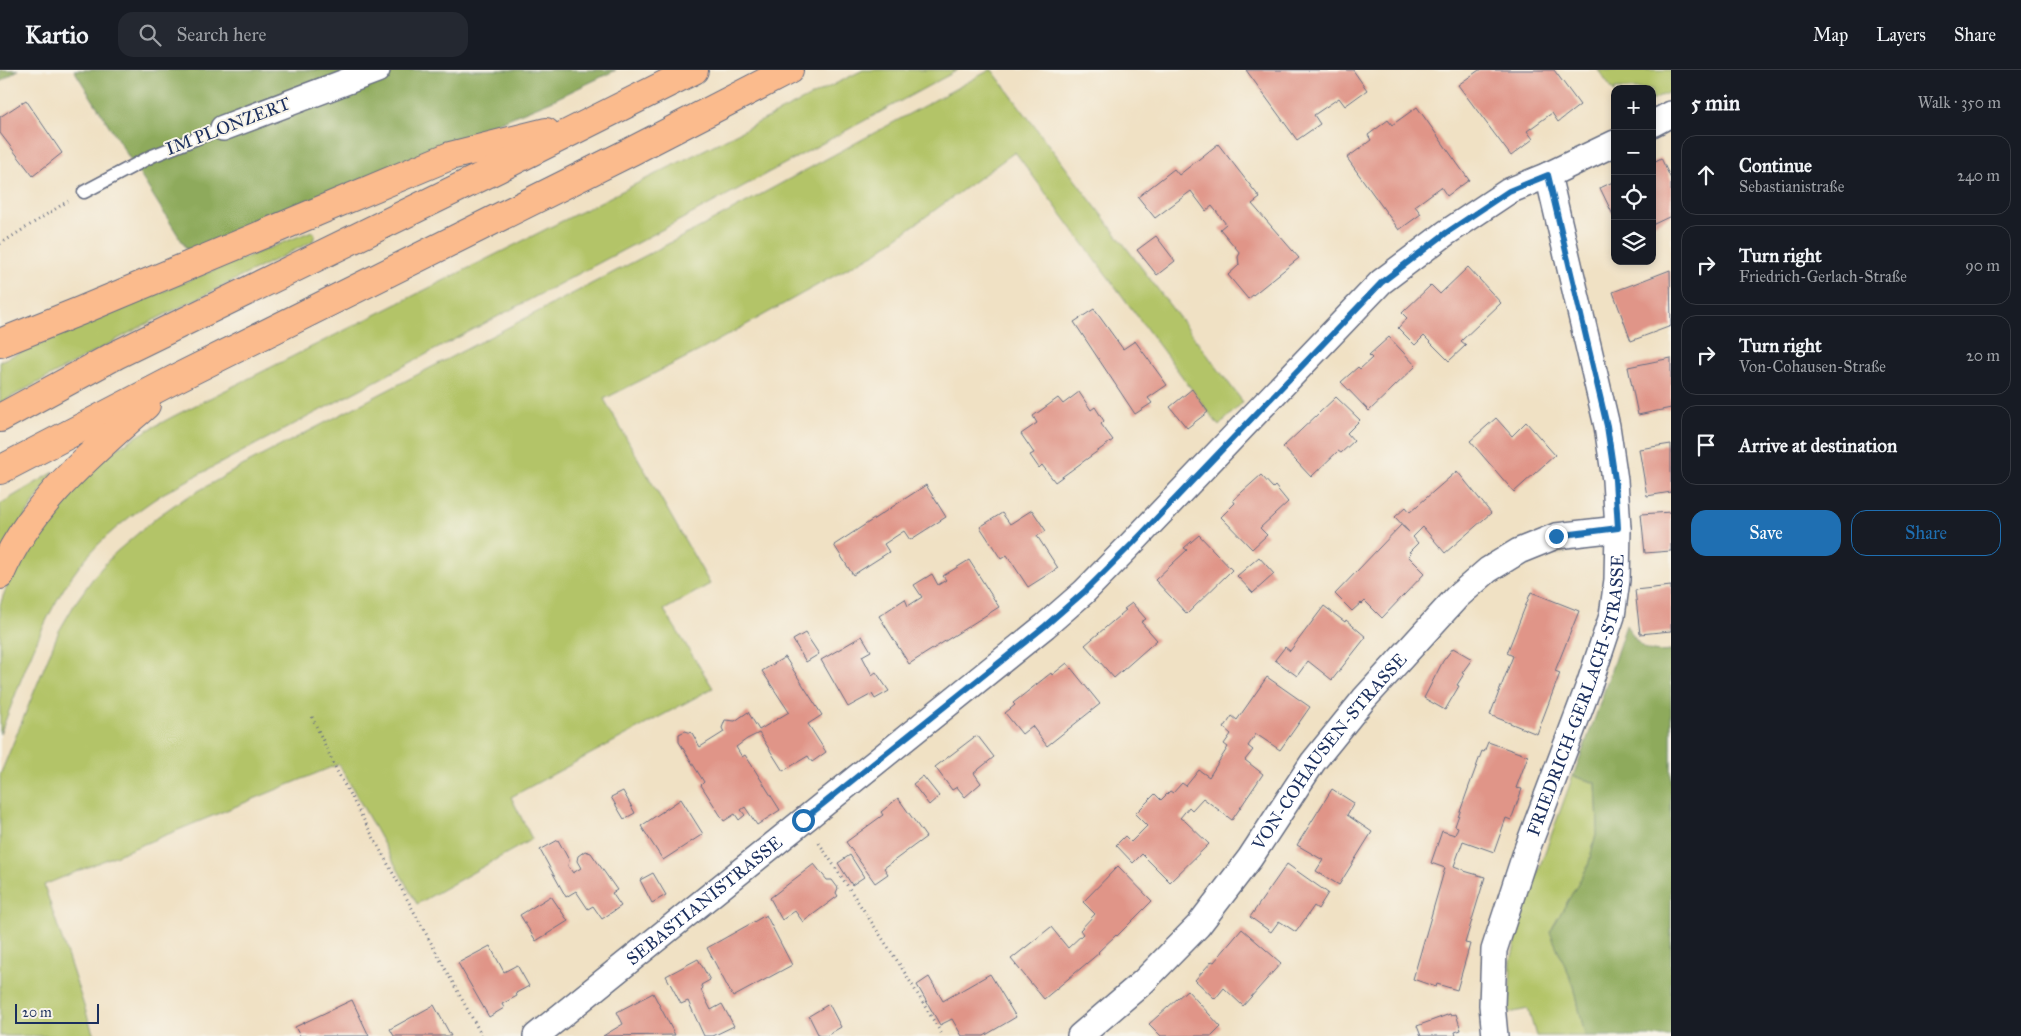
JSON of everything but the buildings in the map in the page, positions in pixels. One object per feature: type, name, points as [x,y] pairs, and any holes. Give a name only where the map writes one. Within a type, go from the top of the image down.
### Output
[{"type":"highway","points":[[0,418],[116,355],[497,169],[694,70]]},
{"type":"highway","points":[[0,470],[173,380],[789,70]]},
{"type":"highway","points":[[0,343],[450,156],[589,122]]},
{"type":"highway","points":[[0,575],[6,560],[23,534],[62,482],[173,380]]},
{"type":"street","name":"IM PLONZERT","points":[[222,128],[377,70]]},
{"type":"street","points":[[1656,122],[1671,114]]},
{"type":"street","name":"SEBASTIANISTRASSE","points":[[536,1036],[1045,626],[1084,592],[1382,282],[1446,233],[1509,191],[1611,145]]},
{"type":"street","name":"FRIEDRICH-GERLACH-STRASSE","points":[[1495,1036],[1492,1005],[1494,950],[1508,902],[1589,685],[1612,616],[1617,580],[1618,528],[1615,480],[1607,426],[1548,175]]},
{"type":"street","name":"VON-COHAUSEN-STRASSE","points":[[1080,1036],[1143,982],[1198,926],[1250,858],[1313,762],[1364,699],[1457,598],[1488,570],[1519,551],[1556,536],[1618,528]]},
{"type":"lane","name":"IM PLONZERT","points":[[84,192],[152,156],[222,128]]},
{"type":"path","points":[[0,244],[84,192]]},
{"type":"path","points":[[312,717],[337,770],[482,1036]]},
{"type":"path","points":[[803,820],[900,965],[943,1036]]},
{"type":"green space","points":[[0,70],[18,70],[0,82]]},
{"type":"green space","points":[[74,70],[616,70],[551,101],[188,251]]},
{"type":"green space","points":[[863,70],[958,70],[152,501],[97,546],[65,586],[43,627],[0,734],[0,605],[8,584],[17,564],[55,508],[110,453],[174,416]]},
{"type":"green space","points":[[992,70],[1243,402],[1219,426],[1015,152],[877,252],[701,350],[604,399],[710,584],[664,610],[713,688],[511,797],[532,839],[417,904],[339,764],[44,885],[94,1036],[0,1036],[0,775],[59,631],[76,602],[96,574],[115,553],[157,517],[177,503],[244,465],[712,221]]},
{"type":"green space","points":[[1598,70],[1671,70],[1671,91],[1656,99],[1656,85],[1611,85],[1611,88]]},
{"type":"green space","points":[[312,231],[315,234],[313,241],[144,325],[0,403],[0,361],[202,275]]},
{"type":"green space","points":[[54,472],[0,555],[0,504]]},
{"type":"green space","points":[[1626,625],[1639,644],[1649,650],[1671,651],[1671,1036],[1585,1036],[1574,986],[1550,932],[1588,866],[1598,827],[1596,783],[1573,776]]},
{"type":"green space","points":[[1573,776],[1596,783],[1598,827],[1588,866],[1550,932],[1574,986],[1585,1036],[1536,1036],[1528,1009],[1509,1013],[1511,960],[1527,901]]},
{"type":"route","points":[[803,820],[1045,626],[1084,592],[1382,282],[1446,233],[1509,191],[1548,175],[1607,426],[1615,480],[1618,528],[1556,536]]}]
